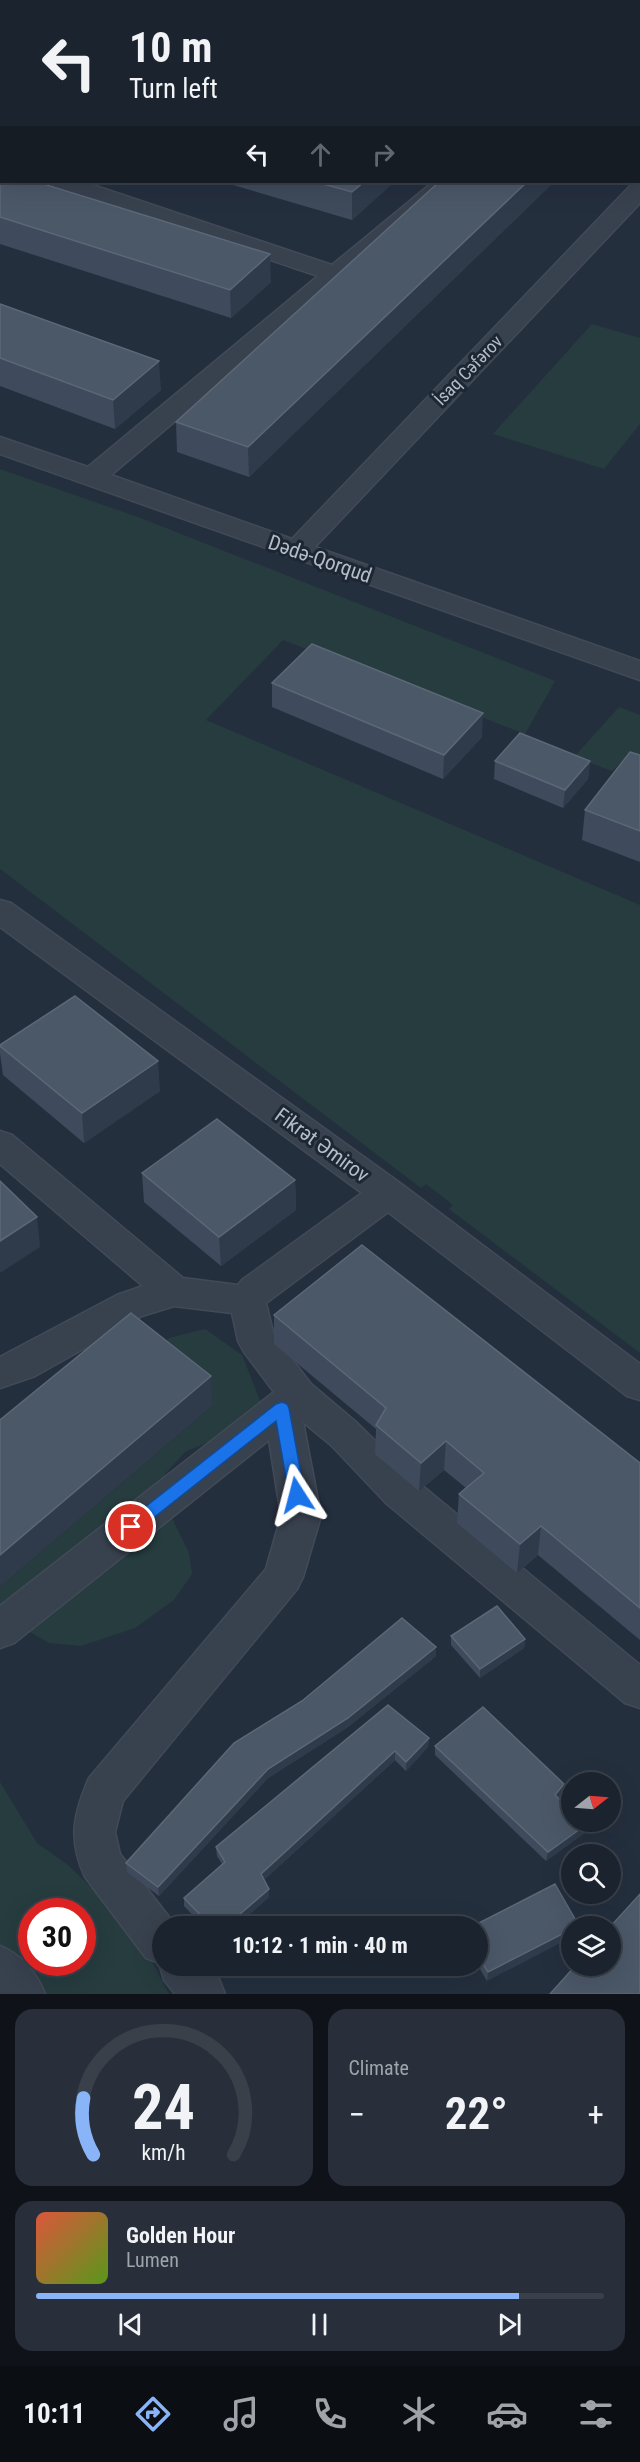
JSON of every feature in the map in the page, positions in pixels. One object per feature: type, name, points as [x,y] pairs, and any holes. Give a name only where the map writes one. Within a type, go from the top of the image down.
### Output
[{"type":"street","points":[[65,183],[335,274]]},
{"type":"street","points":[[91,478],[446,183]]},
{"type":"street","name":"İsaq Cəfərov","points":[[296,551],[640,189]]},
{"type":"street","name":"Dədə-Qorqud","points":[[0,445],[640,671]]},
{"type":"street","name":"Fikrət Əmirov","points":[[0,911],[388,1193],[640,1385]]},
{"type":"street","points":[[0,1144],[174,1291]]},
{"type":"street","points":[[152,1930],[100,1863],[94,1832],[104,1792],[283,1577],[301,1516],[290,1402],[257,1341],[248,1301],[255,1290],[388,1193]]},
{"type":"street","points":[[0,1373],[22,1365],[130,1305],[174,1291],[248,1301]]},
{"type":"street","points":[[0,1630],[290,1402]]},
{"type":"street","points":[[290,1402],[344,1434],[400,1491],[640,1690]]},
{"type":"street","points":[[0,1968],[23,1994]]},
{"type":"street","points":[[189,1976],[203,1994]]},
{"type":"green space","points":[[592,324],[640,338],[640,424],[604,469],[493,434]]},
{"type":"green space","points":[[0,469],[138,517],[555,681],[525,734],[283,640],[206,720],[640,905],[640,1353],[449,1209],[453,1205],[426,1184],[421,1188],[0,869]]},
{"type":"green space","points":[[619,707],[640,715],[640,756],[630,753],[612,771],[574,757]]},
{"type":"green space","points":[[205,1329],[242,1355],[263,1408],[248,1425],[185,1452],[165,1474],[173,1520],[189,1553],[192,1574],[174,1600],[135,1628],[81,1646],[49,1643],[0,1615],[0,1587],[212,1406],[153,1358],[169,1338]]},
{"type":"green space","points":[[0,1782],[37,1843],[68,1865],[136,1931],[152,1962],[152,1976],[160,1976],[169,1994],[0,1994]]},
{"type":"building","points":[[0,183],[40,183],[270,254],[230,290],[0,217]]},
{"type":"building","points":[[320,183],[363,183],[352,192]]},
{"type":"building","points":[[438,183],[526,183],[248,447],[176,422]]},
{"type":"building","points":[[0,304],[159,361],[113,400],[0,358]]},
{"type":"building","points":[[312,644],[483,713],[444,755],[272,683]]},
{"type":"building","points":[[520,733],[590,761],[565,790],[495,761]]},
{"type":"building","points":[[630,752],[640,755],[640,831],[585,810]]},
{"type":"building","points":[[75,996],[158,1061],[82,1113],[0,1046]]},
{"type":"building","points":[[217,1119],[295,1180],[219,1237],[142,1173]]},
{"type":"building","points":[[0,1181],[37,1217],[0,1241]]},
{"type":"building","points":[[362,1245],[640,1463],[640,1608],[541,1526],[520,1544],[459,1494],[484,1473],[446,1441],[421,1463],[376,1425],[386,1408],[274,1315]]},
{"type":"building","points":[[131,1313],[211,1376],[0,1555],[0,1420]]},
{"type":"building","points":[[497,1606],[525,1639],[480,1669],[451,1636]]},
{"type":"building","points":[[402,1618],[436,1647],[348,1718],[268,1769],[158,1887],[126,1863],[234,1743],[302,1701]]},
{"type":"building","points":[[388,1705],[429,1738],[406,1762],[395,1751],[261,1874],[269,1889],[238,1916],[201,1916],[184,1898],[225,1862],[216,1847]]},
{"type":"building","points":[[483,1707],[561,1781],[561,1788],[555,1795],[561,1800],[561,1832],[576,1832],[548,1852],[435,1746]]},
{"type":"building","points":[[555,1884],[561,1894],[561,1904],[566,1904],[573,1916],[561,1916],[561,1935],[488,1972],[488,1918]]},
{"type":"building","points":[[640,1894],[640,1994],[550,1994],[566,1976],[621,1976],[620,1916]]},
{"type":"route","points":[[131,1527],[282,1408],[297,1495]]}]
